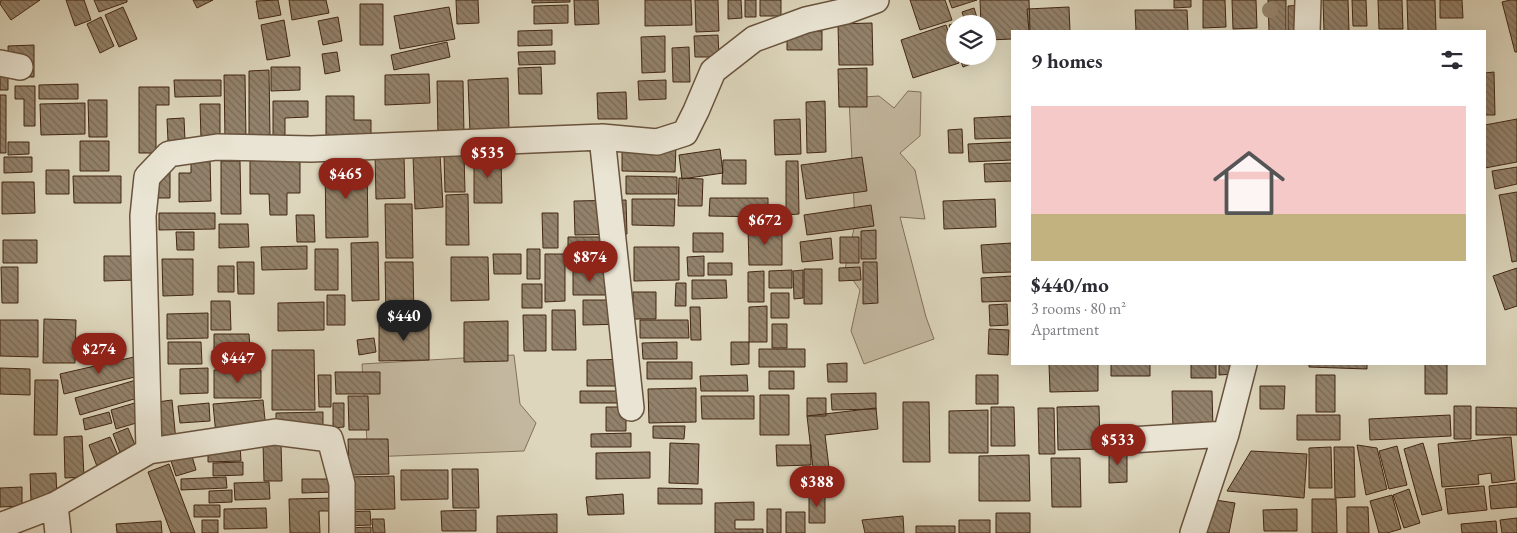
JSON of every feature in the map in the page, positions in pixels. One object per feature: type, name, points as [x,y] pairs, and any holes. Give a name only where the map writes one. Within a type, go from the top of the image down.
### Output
[{"type":"street","points":[[149,451],[143,216],[147,177],[169,154],[217,147],[312,149],[602,137],[657,142],[685,133],[713,71],[754,39],[806,20],[846,11],[876,0]]},
{"type":"street","points":[[1307,30],[1308,0]]},
{"type":"street","points":[[602,137],[631,408]]},
{"type":"street","points":[[1193,533],[1226,434],[1244,365]]},
{"type":"street","points":[[0,526],[55,505],[149,451],[275,432],[330,439],[342,484],[342,533]]},
{"type":"street","points":[[1114,441],[1226,434]]},
{"type":"street","points":[[55,505],[58,533]]},
{"type":"shaded area","points":[[908,91],[921,92],[920,136],[900,153],[915,170],[925,219],[900,217],[926,317],[934,339],[864,364],[851,331],[860,290],[845,269],[855,224],[849,98],[879,96],[894,108]]},
{"type":"shaded area","points":[[514,355],[520,404],[536,423],[524,451],[368,457],[362,364]]},
{"type":"building","points":[[1,0],[40,0],[11,20],[0,4]]},
{"type":"building","points":[[66,0],[84,0],[91,20],[75,26]]},
{"type":"building","points":[[94,0],[127,0],[127,2],[99,12]]},
{"type":"building","points":[[193,0],[213,0],[197,8]]},
{"type":"building","points":[[278,0],[281,15],[259,19],[256,1]]},
{"type":"building","points":[[289,0],[326,0],[329,13],[292,20]]},
{"type":"building","points":[[456,0],[478,0],[479,23],[457,24]]},
{"type":"building","points":[[532,0],[570,0],[570,2],[532,3]]},
{"type":"building","points":[[574,0],[598,0],[599,24],[575,25]]},
{"type":"building","points":[[645,0],[691,0],[692,25],[645,26]]},
{"type":"building","points":[[695,0],[718,0],[719,31],[696,32]]},
{"type":"building","points":[[728,0],[741,0],[742,18],[728,19]]},
{"type":"building","points":[[745,0],[756,0],[756,17],[745,17]]},
{"type":"building","points":[[760,0],[781,0],[781,16],[760,16]]},
{"type":"building","points":[[910,0],[945,0],[950,15],[946,15],[946,22],[920,30]]},
{"type":"building","points":[[949,0],[977,0],[952,8]]},
{"type":"building","points":[[980,0],[1029,0],[1030,30],[1011,30],[1011,39],[996,40],[996,15],[981,15]]},
{"type":"building","points":[[1174,0],[1191,0],[1191,7],[1174,8]]},
{"type":"building","points":[[1203,0],[1225,0],[1226,27],[1203,28]]},
{"type":"building","points":[[1232,0],[1256,0],[1257,28],[1233,29]]},
{"type":"building","points":[[1268,0],[1286,0],[1286,30],[1269,30]]},
{"type":"building","points":[[1323,0],[1348,0],[1349,30],[1324,30]]},
{"type":"building","points":[[1352,0],[1366,0],[1367,26],[1353,26]]},
{"type":"building","points":[[1378,0],[1402,0],[1403,29],[1379,29]]},
{"type":"building","points":[[1407,0],[1435,0],[1436,30],[1408,30]]},
{"type":"building","points":[[1440,0],[1462,0],[1463,18],[1440,18]]},
{"type":"building","points":[[1517,0],[1517,52],[1515,52],[1502,2]]},
{"type":"building","points":[[360,4],[383,4],[383,45],[360,45]]},
{"type":"building","points":[[568,5],[568,23],[534,24],[534,6]]},
{"type":"building","points":[[1304,5],[1305,30],[1288,30],[1288,6]]},
{"type":"building","points":[[123,7],[137,39],[119,47],[105,15]]},
{"type":"building","points":[[449,7],[455,39],[400,49],[394,16]]},
{"type":"building","points":[[1069,7],[1070,30],[1029,30],[1027,9]]},
{"type":"building","points":[[974,8],[976,15],[963,15],[962,12]]},
{"type":"building","points":[[1135,10],[1187,10],[1188,30],[1136,30]]},
{"type":"building","points":[[101,17],[114,46],[100,53],[87,24]]},
{"type":"building","points":[[338,17],[342,41],[323,45],[318,21]]},
{"type":"building","points":[[284,20],[290,56],[267,60],[261,25]]},
{"type":"building","points":[[872,23],[873,65],[839,65],[838,24]]},
{"type":"building","points":[[946,25],[946,65],[953,65],[913,78],[901,40]]},
{"type":"building","points":[[552,30],[552,45],[518,46],[518,31]]},
{"type":"building","points":[[787,31],[822,31],[822,50],[787,50]]},
{"type":"building","points":[[718,35],[719,57],[695,57],[694,36]]},
{"type":"building","points":[[665,36],[665,72],[642,73],[641,37]]},
{"type":"building","points":[[447,42],[450,57],[394,70],[391,55]]},
{"type":"building","points":[[34,45],[34,77],[9,77],[8,46]]},
{"type":"building","points":[[689,47],[690,82],[673,82],[672,48]]},
{"type":"building","points":[[555,51],[555,64],[519,65],[518,52]]},
{"type":"building","points":[[337,52],[340,71],[325,74],[322,54]]},
{"type":"building","points":[[271,67],[300,67],[300,90],[271,91]]},
{"type":"building","points":[[541,67],[542,94],[519,94],[518,68]]},
{"type":"building","points":[[867,68],[867,107],[839,107],[838,69]]},
{"type":"building","points":[[269,70],[270,136],[249,136],[249,71]]},
{"type":"building","points":[[1494,72],[1495,115],[1486,115],[1486,73]]},
{"type":"building","points":[[0,73],[8,73],[8,90],[0,90]]},
{"type":"building","points":[[429,74],[430,103],[385,105],[385,75]]},
{"type":"building","points":[[224,75],[245,75],[246,139],[225,139]]},
{"type":"building","points":[[508,78],[509,133],[470,133],[468,80]]},
{"type":"building","points":[[174,80],[221,80],[221,96],[175,97]]},
{"type":"building","points":[[666,80],[666,99],[639,100],[638,81]]},
{"type":"building","points":[[437,81],[463,81],[464,135],[438,135]]},
{"type":"building","points":[[78,84],[78,99],[39,99],[39,85]]},
{"type":"building","points":[[15,86],[35,86],[35,126],[24,126],[24,99],[15,99]]},
{"type":"building","points":[[139,87],[169,87],[169,105],[156,105],[156,153],[139,153]]},
{"type":"building","points":[[626,92],[627,119],[598,119],[597,93]]},
{"type":"building","points":[[0,95],[6,95],[6,153],[0,153]]},
{"type":"building","points":[[326,96],[354,96],[354,120],[371,120],[371,140],[326,140]]},
{"type":"building","points":[[88,100],[107,100],[107,137],[89,137]]},
{"type":"building","points":[[273,101],[308,101],[308,117],[285,118],[285,138],[273,138]]},
{"type":"building","points":[[825,101],[826,152],[807,153],[806,102]]},
{"type":"building","points":[[85,103],[85,134],[41,135],[40,104]]},
{"type":"building","points":[[200,104],[220,104],[220,139],[201,139]]},
{"type":"building","points":[[1011,116],[1011,138],[975,139],[974,118]]},
{"type":"building","points":[[184,118],[185,141],[168,141],[167,119]]},
{"type":"building","points":[[800,119],[801,154],[775,155],[774,120]]},
{"type":"building","points":[[1517,119],[1517,162],[1486,168],[1486,125]]},
{"type":"building","points":[[962,129],[963,153],[949,153],[948,130]]},
{"type":"building","points":[[80,141],[109,141],[109,171],[80,171]]},
{"type":"building","points":[[8,142],[29,142],[29,154],[8,155]]},
{"type":"building","points":[[1011,142],[1011,160],[969,162],[968,144]]},
{"type":"building","points":[[622,145],[676,146],[675,172],[622,171]]},
{"type":"building","points":[[720,149],[723,173],[682,179],[679,155]]},
{"type":"building","points":[[375,154],[404,154],[405,198],[376,199]]},
{"type":"building","points":[[440,154],[443,207],[415,209],[413,155]]},
{"type":"building","points":[[444,154],[464,154],[465,192],[445,192]]},
{"type":"building","points":[[474,155],[501,155],[502,203],[474,203]]},
{"type":"building","points":[[4,157],[32,157],[32,172],[4,173]]},
{"type":"building","points":[[250,157],[300,157],[300,193],[287,193],[287,215],[270,215],[269,194],[250,194]]},
{"type":"building","points":[[862,157],[867,191],[806,199],[801,165]]},
{"type":"building","points":[[210,158],[211,201],[179,202],[179,173],[191,173],[191,159]]},
{"type":"building","points":[[723,160],[746,160],[746,184],[722,184]]},
{"type":"building","points":[[221,161],[240,161],[241,214],[221,214]]},
{"type":"building","points":[[786,161],[798,161],[799,214],[786,215]]},
{"type":"building","points":[[325,162],[367,162],[368,237],[326,238]]},
{"type":"building","points":[[1011,163],[1011,181],[985,182],[984,164]]},
{"type":"building","points":[[1517,167],[1517,184],[1495,189],[1492,171]]},
{"type":"building","points":[[158,169],[170,169],[170,198],[158,198]]},
{"type":"building","points":[[46,170],[69,170],[69,194],[46,194]]},
{"type":"building","points":[[73,176],[121,176],[121,203],[74,203]]},
{"type":"building","points":[[626,176],[677,177],[677,194],[626,194]]},
{"type":"building","points":[[679,178],[703,179],[702,206],[678,206]]},
{"type":"building","points":[[2,182],[34,182],[35,213],[2,214]]},
{"type":"building","points":[[1517,192],[1517,261],[1512,262],[1499,195]]},
{"type":"building","points":[[468,194],[469,245],[446,245],[446,195]]},
{"type":"building","points":[[710,198],[768,198],[768,217],[709,216]]},
{"type":"building","points":[[632,199],[675,199],[674,226],[632,225]]},
{"type":"building","points":[[995,199],[996,227],[944,229],[943,201]]},
{"type":"building","points":[[626,200],[627,234],[575,235],[574,201]]},
{"type":"building","points":[[385,204],[412,204],[413,258],[386,258]]},
{"type":"building","points":[[871,205],[874,226],[807,235],[804,215]]},
{"type":"building","points":[[159,213],[215,213],[215,229],[159,230]]},
{"type":"building","points":[[542,213],[558,213],[558,248],[543,248]]},
{"type":"building","points":[[296,215],[314,215],[315,242],[297,242]]},
{"type":"building","points":[[219,224],[248,224],[249,247],[219,248]]},
{"type":"building","points":[[748,228],[782,228],[782,265],[749,265]]},
{"type":"building","points":[[876,230],[876,259],[861,259],[861,231]]},
{"type":"building","points":[[176,232],[194,232],[194,250],[177,250]]},
{"type":"building","points":[[693,233],[723,233],[723,252],[693,252]]},
{"type":"building","points":[[568,237],[625,237],[626,265],[568,266]]},
{"type":"building","points":[[840,237],[859,237],[859,263],[840,263]]},
{"type":"building","points":[[831,238],[833,259],[802,262],[800,242]]},
{"type":"building","points":[[3,240],[37,240],[37,263],[3,263]]},
{"type":"building","points":[[378,242],[379,300],[352,301],[351,243]]},
{"type":"building","points":[[1011,243],[1011,272],[983,273],[981,245]]},
{"type":"building","points":[[307,246],[307,269],[262,270],[261,247]]},
{"type":"building","points":[[634,247],[679,247],[679,280],[634,281]]},
{"type":"building","points":[[315,249],[338,249],[338,290],[315,290]]},
{"type":"building","points":[[527,249],[540,249],[540,279],[527,279]]},
{"type":"building","points":[[493,254],[521,254],[521,274],[494,274]]},
{"type":"building","points":[[545,254],[565,254],[565,301],[545,302]]},
{"type":"building","points":[[104,256],[136,256],[136,280],[104,281]]},
{"type":"building","points":[[704,256],[704,276],[688,276],[687,257]]},
{"type":"building","points":[[451,257],[488,257],[489,300],[451,301]]},
{"type":"building","points":[[162,259],[193,259],[193,295],[163,296]]},
{"type":"building","points":[[237,262],[254,262],[254,294],[238,294]]},
{"type":"building","points":[[385,262],[413,262],[414,318],[386,318]]},
{"type":"building","points":[[863,262],[877,262],[878,303],[863,304]]},
{"type":"building","points":[[708,263],[732,263],[732,275],[708,275]]},
{"type":"building","points":[[218,266],[234,266],[234,292],[218,292]]},
{"type":"building","points":[[1,267],[18,267],[18,303],[2,303]]},
{"type":"building","points":[[860,267],[861,280],[839,281],[839,268]]},
{"type":"building","points":[[1517,268],[1517,306],[1505,310],[1493,276]]},
{"type":"building","points":[[804,269],[822,269],[822,304],[804,304]]},
{"type":"building","points":[[792,270],[792,288],[769,288],[769,271]]},
{"type":"building","points":[[803,270],[803,298],[794,299],[793,271]]},
{"type":"building","points":[[573,271],[608,271],[608,295],[573,295]]},
{"type":"building","points":[[764,271],[764,302],[748,302],[748,272]]},
{"type":"building","points":[[1011,276],[1011,301],[982,302],[981,278]]},
{"type":"building","points":[[692,280],[726,280],[727,298],[692,299]]},
{"type":"building","points":[[676,283],[686,283],[686,306],[675,306]]},
{"type":"building","points":[[522,284],[542,284],[542,308],[522,308]]},
{"type":"building","points":[[633,292],[656,292],[656,319],[633,319]]},
{"type":"building","points":[[771,293],[789,293],[789,318],[771,318]]},
{"type":"building","points":[[327,295],[345,295],[345,325],[327,325]]},
{"type":"building","points":[[583,300],[628,300],[628,324],[583,325]]},
{"type":"building","points":[[211,301],[230,301],[231,330],[211,330]]},
{"type":"building","points":[[324,302],[324,330],[278,331],[278,303]]},
{"type":"building","points":[[1007,304],[1008,325],[990,326],[989,305]]},
{"type":"building","points":[[767,306],[767,342],[749,342],[749,307]]},
{"type":"building","points":[[690,307],[700,307],[701,340],[691,340]]},
{"type":"building","points":[[552,310],[575,310],[576,350],[552,350]]},
{"type":"building","points":[[208,313],[208,338],[167,339],[167,314]]},
{"type":"building","points":[[523,315],[546,315],[546,351],[524,351]]},
{"type":"building","points":[[44,319],[76,320],[75,363],[43,363]]},
{"type":"building","points":[[0,320],[38,320],[38,357],[0,356]]},
{"type":"building","points":[[640,320],[688,320],[689,338],[640,338]]},
{"type":"building","points":[[508,321],[508,361],[464,362],[464,322]]},
{"type":"building","points":[[429,323],[429,360],[379,361],[379,324]]},
{"type":"building","points":[[772,324],[787,324],[787,348],[772,348]]},
{"type":"building","points":[[989,329],[1009,330],[1008,355],[988,354]]},
{"type":"building","points":[[214,334],[249,334],[250,348],[214,349]]},
{"type":"building","points":[[374,338],[376,352],[359,355],[357,340]]},
{"type":"building","points":[[168,342],[201,342],[202,364],[168,364]]},
{"type":"building","points":[[677,342],[677,359],[643,359],[642,343]]},
{"type":"building","points":[[731,342],[749,342],[749,364],[731,365]]},
{"type":"building","points":[[759,349],[805,349],[805,367],[759,367]]},
{"type":"building","points":[[272,350],[314,350],[315,410],[272,410]]},
{"type":"building","points":[[212,351],[253,351],[253,365],[213,365]]},
{"type":"building","points":[[134,357],[139,376],[64,394],[60,374]]},
{"type":"building","points":[[638,359],[638,386],[587,386],[587,360]]},
{"type":"building","points":[[647,362],[692,362],[692,379],[647,379]]},
{"type":"building","points":[[847,363],[847,382],[828,382],[827,364]]},
{"type":"building","points":[[1049,365],[1098,365],[1098,391],[1050,392]]},
{"type":"building","points":[[1111,365],[1150,365],[1150,376],[1111,376]]},
{"type":"building","points":[[1191,365],[1216,365],[1216,378],[1191,378]]},
{"type":"building","points":[[1219,365],[1234,365],[1234,374],[1219,375]]},
{"type":"building","points":[[1309,365],[1367,365],[1367,369],[1309,367]]},
{"type":"building","points":[[1425,365],[1447,365],[1447,394],[1425,394]]},
{"type":"building","points":[[0,368],[30,369],[30,395],[0,394]]},
{"type":"building","points":[[208,368],[208,393],[180,394],[180,369]]},
{"type":"building","points":[[214,370],[261,370],[261,398],[214,398]]},
{"type":"building","points":[[769,371],[794,371],[794,389],[769,389]]},
{"type":"building","points":[[335,372],[380,372],[380,394],[336,394]]},
{"type":"building","points":[[318,375],[331,375],[331,407],[319,407]]},
{"type":"building","points":[[747,375],[748,391],[701,391],[700,376]]},
{"type":"building","points":[[976,375],[998,375],[998,404],[976,404]]},
{"type":"building","points":[[1316,375],[1335,375],[1335,412],[1316,412]]},
{"type":"building","points":[[35,380],[58,380],[57,435],[34,435]]},
{"type":"building","points":[[136,380],[141,397],[80,415],[75,398]]},
{"type":"building","points":[[1260,386],[1285,386],[1284,409],[1260,409]]},
{"type":"building","points":[[696,388],[696,422],[649,423],[648,389]]},
{"type":"building","points":[[580,391],[630,391],[630,403],[580,403]]},
{"type":"building","points":[[1172,391],[1212,391],[1213,431],[1173,432]]},
{"type":"building","points":[[876,393],[876,409],[832,410],[831,394]]},
{"type":"building","points":[[760,395],[789,395],[789,435],[760,435]]},
{"type":"building","points":[[348,396],[368,396],[369,430],[349,430]]},
{"type":"building","points":[[701,396],[754,396],[754,419],[702,419]]},
{"type":"building","points":[[807,398],[826,398],[826,416],[807,416]]},
{"type":"building","points":[[172,400],[176,441],[161,442],[157,402]]},
{"type":"building","points":[[263,400],[266,430],[216,435],[213,404]]},
{"type":"building","points":[[138,402],[143,421],[116,429],[111,410]]},
{"type":"building","points":[[903,402],[929,402],[930,462],[903,462]]},
{"type":"building","points":[[209,403],[210,421],[180,423],[178,406]]},
{"type":"building","points":[[333,403],[344,403],[344,427],[333,428]]},
{"type":"building","points":[[1099,406],[1100,449],[1058,450],[1057,407]]},
{"type":"building","points":[[1454,406],[1471,406],[1471,439],[1454,439]]},
{"type":"building","points":[[606,407],[626,407],[626,431],[606,431]]},
{"type":"building","points":[[991,407],[1014,407],[1015,446],[991,446]]},
{"type":"building","points":[[1476,407],[1517,408],[1517,435],[1476,435]]},
{"type":"building","points":[[876,408],[878,429],[825,435],[831,484],[815,485],[807,416]]},
{"type":"building","points":[[1038,408],[1054,408],[1055,454],[1039,454]]},
{"type":"building","points":[[988,410],[988,453],[949,453],[949,411]]},
{"type":"building","points":[[109,412],[112,423],[85,430],[83,419]]},
{"type":"building","points":[[323,412],[323,428],[276,428],[276,413]]},
{"type":"building","points":[[1297,415],[1340,415],[1340,440],[1297,440]]},
{"type":"building","points":[[1450,415],[1451,436],[1370,440],[1369,419]]},
{"type":"building","points":[[653,426],[685,426],[684,439],[653,438]]},
{"type":"building","points":[[128,428],[138,452],[122,458],[113,434]]},
{"type":"building","points":[[631,433],[631,447],[591,447],[591,434]]},
{"type":"building","points":[[82,436],[84,477],[65,478],[64,437]]},
{"type":"building","points":[[110,437],[120,460],[98,469],[89,445]]},
{"type":"building","points":[[1511,437],[1515,480],[1492,483],[1491,473],[1478,475],[1479,484],[1442,487],[1438,444]]},
{"type":"building","points":[[348,439],[388,439],[389,474],[349,475]]},
{"type":"building","points":[[263,443],[281,443],[282,481],[264,481]]},
{"type":"building","points":[[670,443],[699,444],[698,484],[669,483]]},
{"type":"building","points":[[1423,443],[1442,510],[1422,515],[1404,449]]},
{"type":"building","points":[[240,445],[241,461],[208,462],[208,446]]},
{"type":"building","points":[[776,445],[811,445],[811,465],[777,466]]},
{"type":"building","points":[[1357,445],[1377,448],[1387,489],[1366,495]]},
{"type":"building","points":[[1397,446],[1407,485],[1389,489],[1379,451]]},
{"type":"building","points":[[1331,447],[1332,488],[1309,488],[1309,448]]},
{"type":"building","points":[[1334,447],[1354,447],[1355,497],[1335,498]]},
{"type":"building","points":[[190,449],[196,470],[176,476],[169,455]]},
{"type":"building","points":[[1127,449],[1127,482],[1109,483],[1109,450]]},
{"type":"building","points":[[1251,451],[1307,454],[1304,498],[1227,491]]},
{"type":"building","points":[[650,452],[650,478],[596,479],[596,453]]},
{"type":"building","points":[[1029,455],[1030,501],[979,501],[979,456]]},
{"type":"building","points":[[1051,458],[1080,458],[1081,507],[1052,507]]},
{"type":"building","points":[[243,462],[243,475],[213,476],[213,463]]},
{"type":"building","points":[[169,464],[195,533],[171,533],[148,472]]},
{"type":"building","points":[[452,469],[478,469],[479,508],[453,508]]},
{"type":"building","points":[[401,470],[448,470],[448,499],[401,500]]},
{"type":"building","points":[[56,473],[57,500],[31,500],[30,474]]},
{"type":"building","points":[[394,476],[395,509],[347,510],[347,477]]},
{"type":"building","points":[[226,477],[227,488],[181,490],[181,479]]},
{"type":"building","points":[[302,479],[335,479],[335,492],[302,493]]},
{"type":"building","points":[[269,482],[270,499],[235,500],[234,483]]},
{"type":"building","points":[[1517,483],[1517,507],[1491,509],[1489,486]]},
{"type":"building","points":[[1484,486],[1487,510],[1448,514],[1445,489]]},
{"type":"building","points":[[22,487],[22,506],[0,507],[0,488]]},
{"type":"building","points":[[658,488],[702,489],[702,504],[658,504]]},
{"type":"building","points":[[1409,489],[1420,523],[1404,528],[1393,495]]},
{"type":"building","points":[[232,490],[232,502],[209,503],[209,491]]},
{"type":"building","points":[[809,492],[825,492],[825,523],[809,523]]},
{"type":"building","points":[[623,494],[624,514],[588,515],[586,497]]},
{"type":"building","points":[[1392,495],[1401,529],[1379,533],[1370,501]]},
{"type":"building","points":[[338,498],[338,511],[319,511],[320,533],[290,533],[289,499]]},
{"type":"building","points":[[1209,499],[1235,503],[1229,533],[1198,533]]},
{"type":"building","points":[[1312,499],[1336,499],[1337,533],[1312,533]]},
{"type":"building","points":[[754,502],[754,520],[735,520],[735,529],[763,529],[763,533],[715,533],[715,503]]},
{"type":"building","points":[[194,505],[220,505],[220,517],[194,517]]},
{"type":"building","points":[[1347,507],[1368,507],[1369,533],[1347,533]]},
{"type":"building","points":[[266,508],[267,528],[224,529],[224,509]]},
{"type":"building","points":[[767,509],[781,509],[781,533],[767,533]]},
{"type":"building","points":[[1297,509],[1297,531],[1264,531],[1263,510]]},
{"type":"building","points":[[476,510],[476,531],[442,531],[441,511]]},
{"type":"building","points":[[370,511],[371,525],[346,526],[346,512]]},
{"type":"building","points":[[786,512],[805,512],[805,533],[786,533]]},
{"type":"building","points":[[996,513],[1030,513],[1030,533],[996,533]]},
{"type":"building","points":[[557,514],[557,533],[497,533],[497,516]]},
{"type":"building","points":[[903,516],[904,533],[865,533],[862,520]]},
{"type":"building","points":[[1517,518],[1517,533],[1502,533],[1500,520]]},
{"type":"building","points":[[372,519],[384,519],[385,533],[373,533]]},
{"type":"building","points":[[202,520],[218,520],[218,533],[202,533]]},
{"type":"building","points":[[959,520],[990,520],[990,533],[959,533]]},
{"type":"building","points":[[161,521],[162,533],[117,533],[116,524]]},
{"type":"building","points":[[1496,521],[1497,533],[1462,533],[1461,524]]},
{"type":"building","points":[[916,526],[955,526],[955,533],[916,533]]},
{"type":"building","points":[[371,527],[371,533],[346,533],[346,528]]}]
